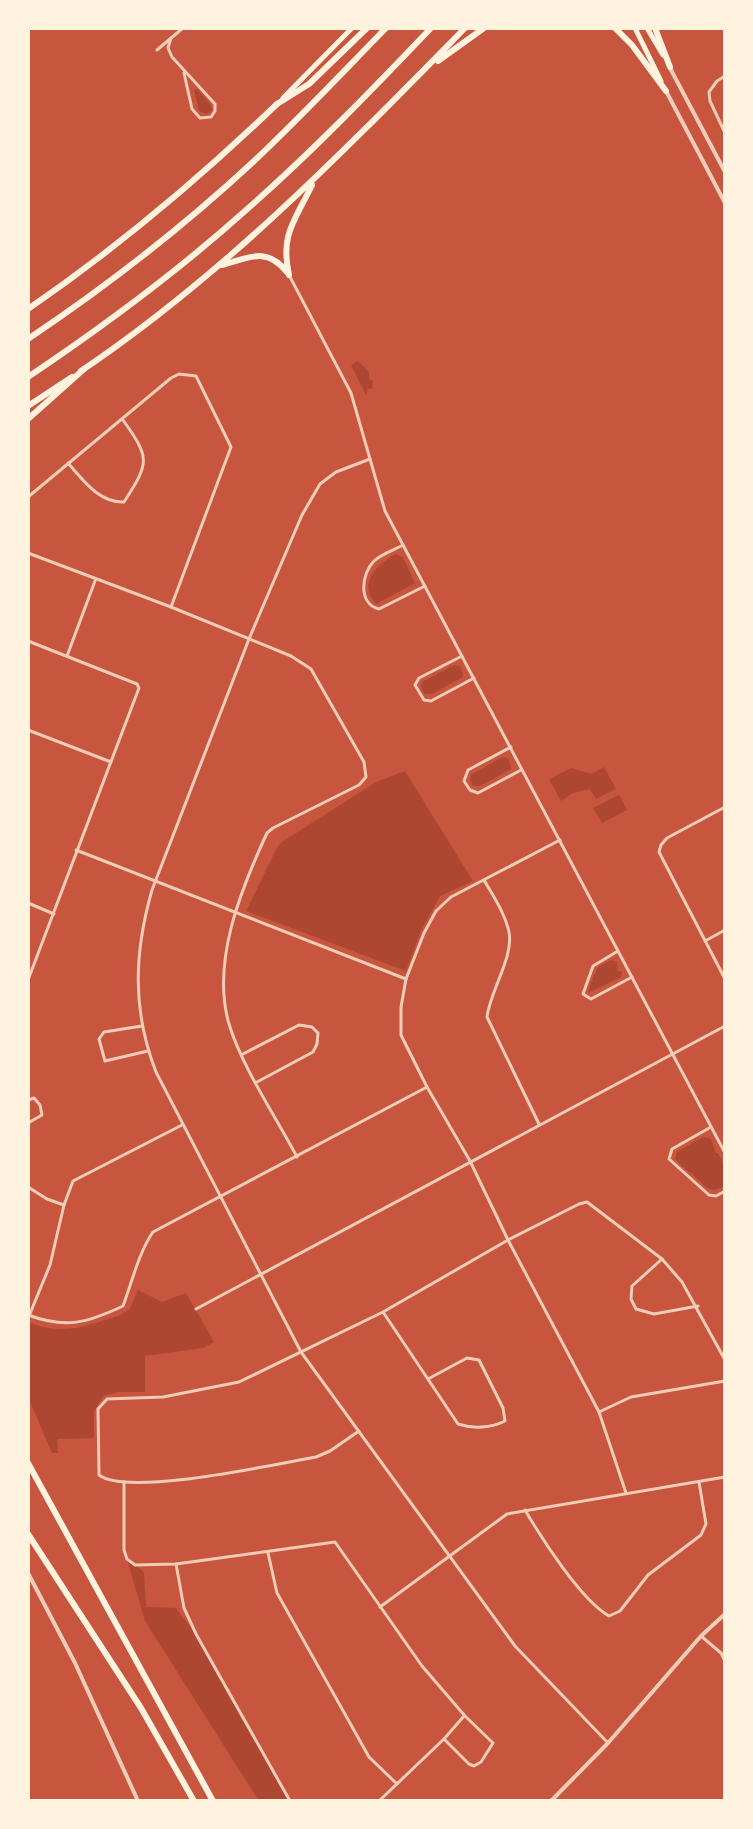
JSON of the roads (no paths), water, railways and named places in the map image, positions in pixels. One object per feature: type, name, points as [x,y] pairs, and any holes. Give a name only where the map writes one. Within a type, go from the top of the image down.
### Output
[{"type":"highway","points":[[28,309],[153,216],[277,104],[309,84],[367,28]]},
{"type":"highway","points":[[28,339],[132,264],[225,187],[386,28]]},
{"type":"highway","points":[[28,377],[149,291],[232,223],[314,148],[431,28]]},
{"type":"highway","points":[[28,406],[84,369],[219,266],[314,182],[465,28]]},
{"type":"highway","points":[[424,70],[484,28]]},
{"type":"highway","points":[[615,28],[632,45],[666,91]]},
{"type":"highway","points":[[655,28],[670,67]]},
{"type":"highway","points":[[289,275],[285,255],[287,239],[314,182]]},
{"type":"highway","points":[[219,266],[262,256],[274,259],[289,275]]},
{"type":"highway","points":[[28,419],[84,369]]},
{"type":"highway","points":[[28,1463],[213,1801]]},
{"type":"highway","points":[[28,1534],[141,1708],[194,1801]]},
{"type":"main road","points":[[277,104],[352,28]]},
{"type":"main road","points":[[635,28],[666,91]]},
{"type":"main road","points":[[647,28],[670,67]]},
{"type":"street","points":[[157,50],[183,28]]},
{"type":"street","points":[[171,38],[169,52],[184,73],[213,101],[215,108],[211,117],[200,118],[194,113],[184,73]]},
{"type":"street","points":[[670,67],[725,172]]},
{"type":"street","points":[[725,76],[709,92],[725,133]]},
{"type":"street","points":[[666,91],[725,203]]},
{"type":"street","points":[[289,275],[346,381],[383,507],[725,1153]]},
{"type":"street","points":[[28,497],[171,378],[179,374],[196,376],[231,447],[171,607]]},
{"type":"street","points":[[68,463],[95,493],[113,502],[124,502],[144,462],[143,449],[123,420]]},
{"type":"street","points":[[370,459],[336,472],[320,484],[302,515],[249,639],[142,924],[137,958],[142,1026],[148,1051],[182,1125],[222,1196],[301,1352],[515,1646],[608,1743]]},
{"type":"street","points":[[403,545],[373,562],[363,588],[364,596],[372,608],[381,609],[425,586]]},
{"type":"street","points":[[28,553],[291,656],[311,669],[364,762],[366,777],[359,785],[267,833],[236,914],[227,949],[223,984],[229,1024],[297,1157]]},
{"type":"street","points":[[67,656],[96,579]]},
{"type":"street","points":[[28,641],[137,684],[139,688],[28,980]]},
{"type":"street","points":[[462,656],[419,678],[416,690],[422,699],[431,701],[474,678]]},
{"type":"street","points":[[28,730],[111,762]]},
{"type":"street","points":[[511,747],[468,770],[464,781],[470,790],[478,793],[522,770]]},
{"type":"street","points":[[725,807],[667,838],[659,849],[661,859],[725,979]]},
{"type":"street","points":[[560,840],[451,897],[436,911],[406,979],[401,1007],[401,1035],[470,1161],[599,1412],[626,1493]]},
{"type":"street","points":[[76,850],[406,979]]},
{"type":"street","points":[[484,880],[510,935],[487,1017],[539,1124]]},
{"type":"street","points":[[28,903],[54,914]]},
{"type":"street","points":[[705,941],[725,930]]},
{"type":"street","points":[[618,951],[593,966],[583,994],[591,999],[632,977]]},
{"type":"street","points":[[243,1055],[299,1025],[312,1027],[318,1033],[313,1052],[257,1082]]},
{"type":"street","points":[[142,1026],[104,1032],[99,1039],[105,1061],[148,1051]]},
{"type":"street","points":[[196,1309],[725,1026]]},
{"type":"street","points":[[182,1125],[73,1181],[50,1265],[28,1316],[47,1323],[66,1325],[123,1306],[144,1246],[153,1232],[427,1087]]},
{"type":"street","points":[[28,1100],[34,1098],[40,1105],[42,1115],[28,1123]]},
{"type":"street","points":[[711,1127],[672,1149],[669,1159],[709,1195],[716,1196],[725,1191]]},
{"type":"street","points":[[28,1187],[64,1205]]},
{"type":"street","points":[[359,1431],[316,1457],[178,1480],[124,1482],[99,1475],[98,1409],[107,1399],[163,1397],[239,1382],[383,1312],[508,1240],[587,1202],[662,1259],[698,1306],[725,1360]]},
{"type":"street","points":[[662,1259],[632,1286],[631,1299],[636,1309],[654,1314],[698,1306]]},
{"type":"street","points":[[383,1312],[458,1424],[469,1427],[497,1425],[505,1421],[503,1408],[479,1360],[467,1358],[428,1379]]},
{"type":"street","points":[[599,1412],[631,1397],[725,1381]]},
{"type":"street","points":[[380,1607],[507,1514],[725,1477]]},
{"type":"street","points":[[124,1482],[124,1550],[127,1559],[135,1565],[176,1564],[335,1542],[422,1666],[493,1743],[481,1762],[474,1766],[444,1739]]},
{"type":"street","points":[[525,1510],[571,1578],[601,1612],[609,1616],[620,1611],[648,1575],[701,1535],[706,1524],[699,1482]]},
{"type":"street","points":[[268,1552],[277,1593],[369,1757],[397,1784]]},
{"type":"street","points":[[176,1564],[184,1608],[196,1634],[290,1801]]},
{"type":"street","points":[[28,1575],[75,1663],[138,1801]]},
{"type":"street","points":[[551,1801],[608,1743],[701,1636],[725,1614]]},
{"type":"street","points":[[701,1636],[721,1653],[725,1661]]},
{"type":"street","points":[[379,1801],[465,1716]]}]
